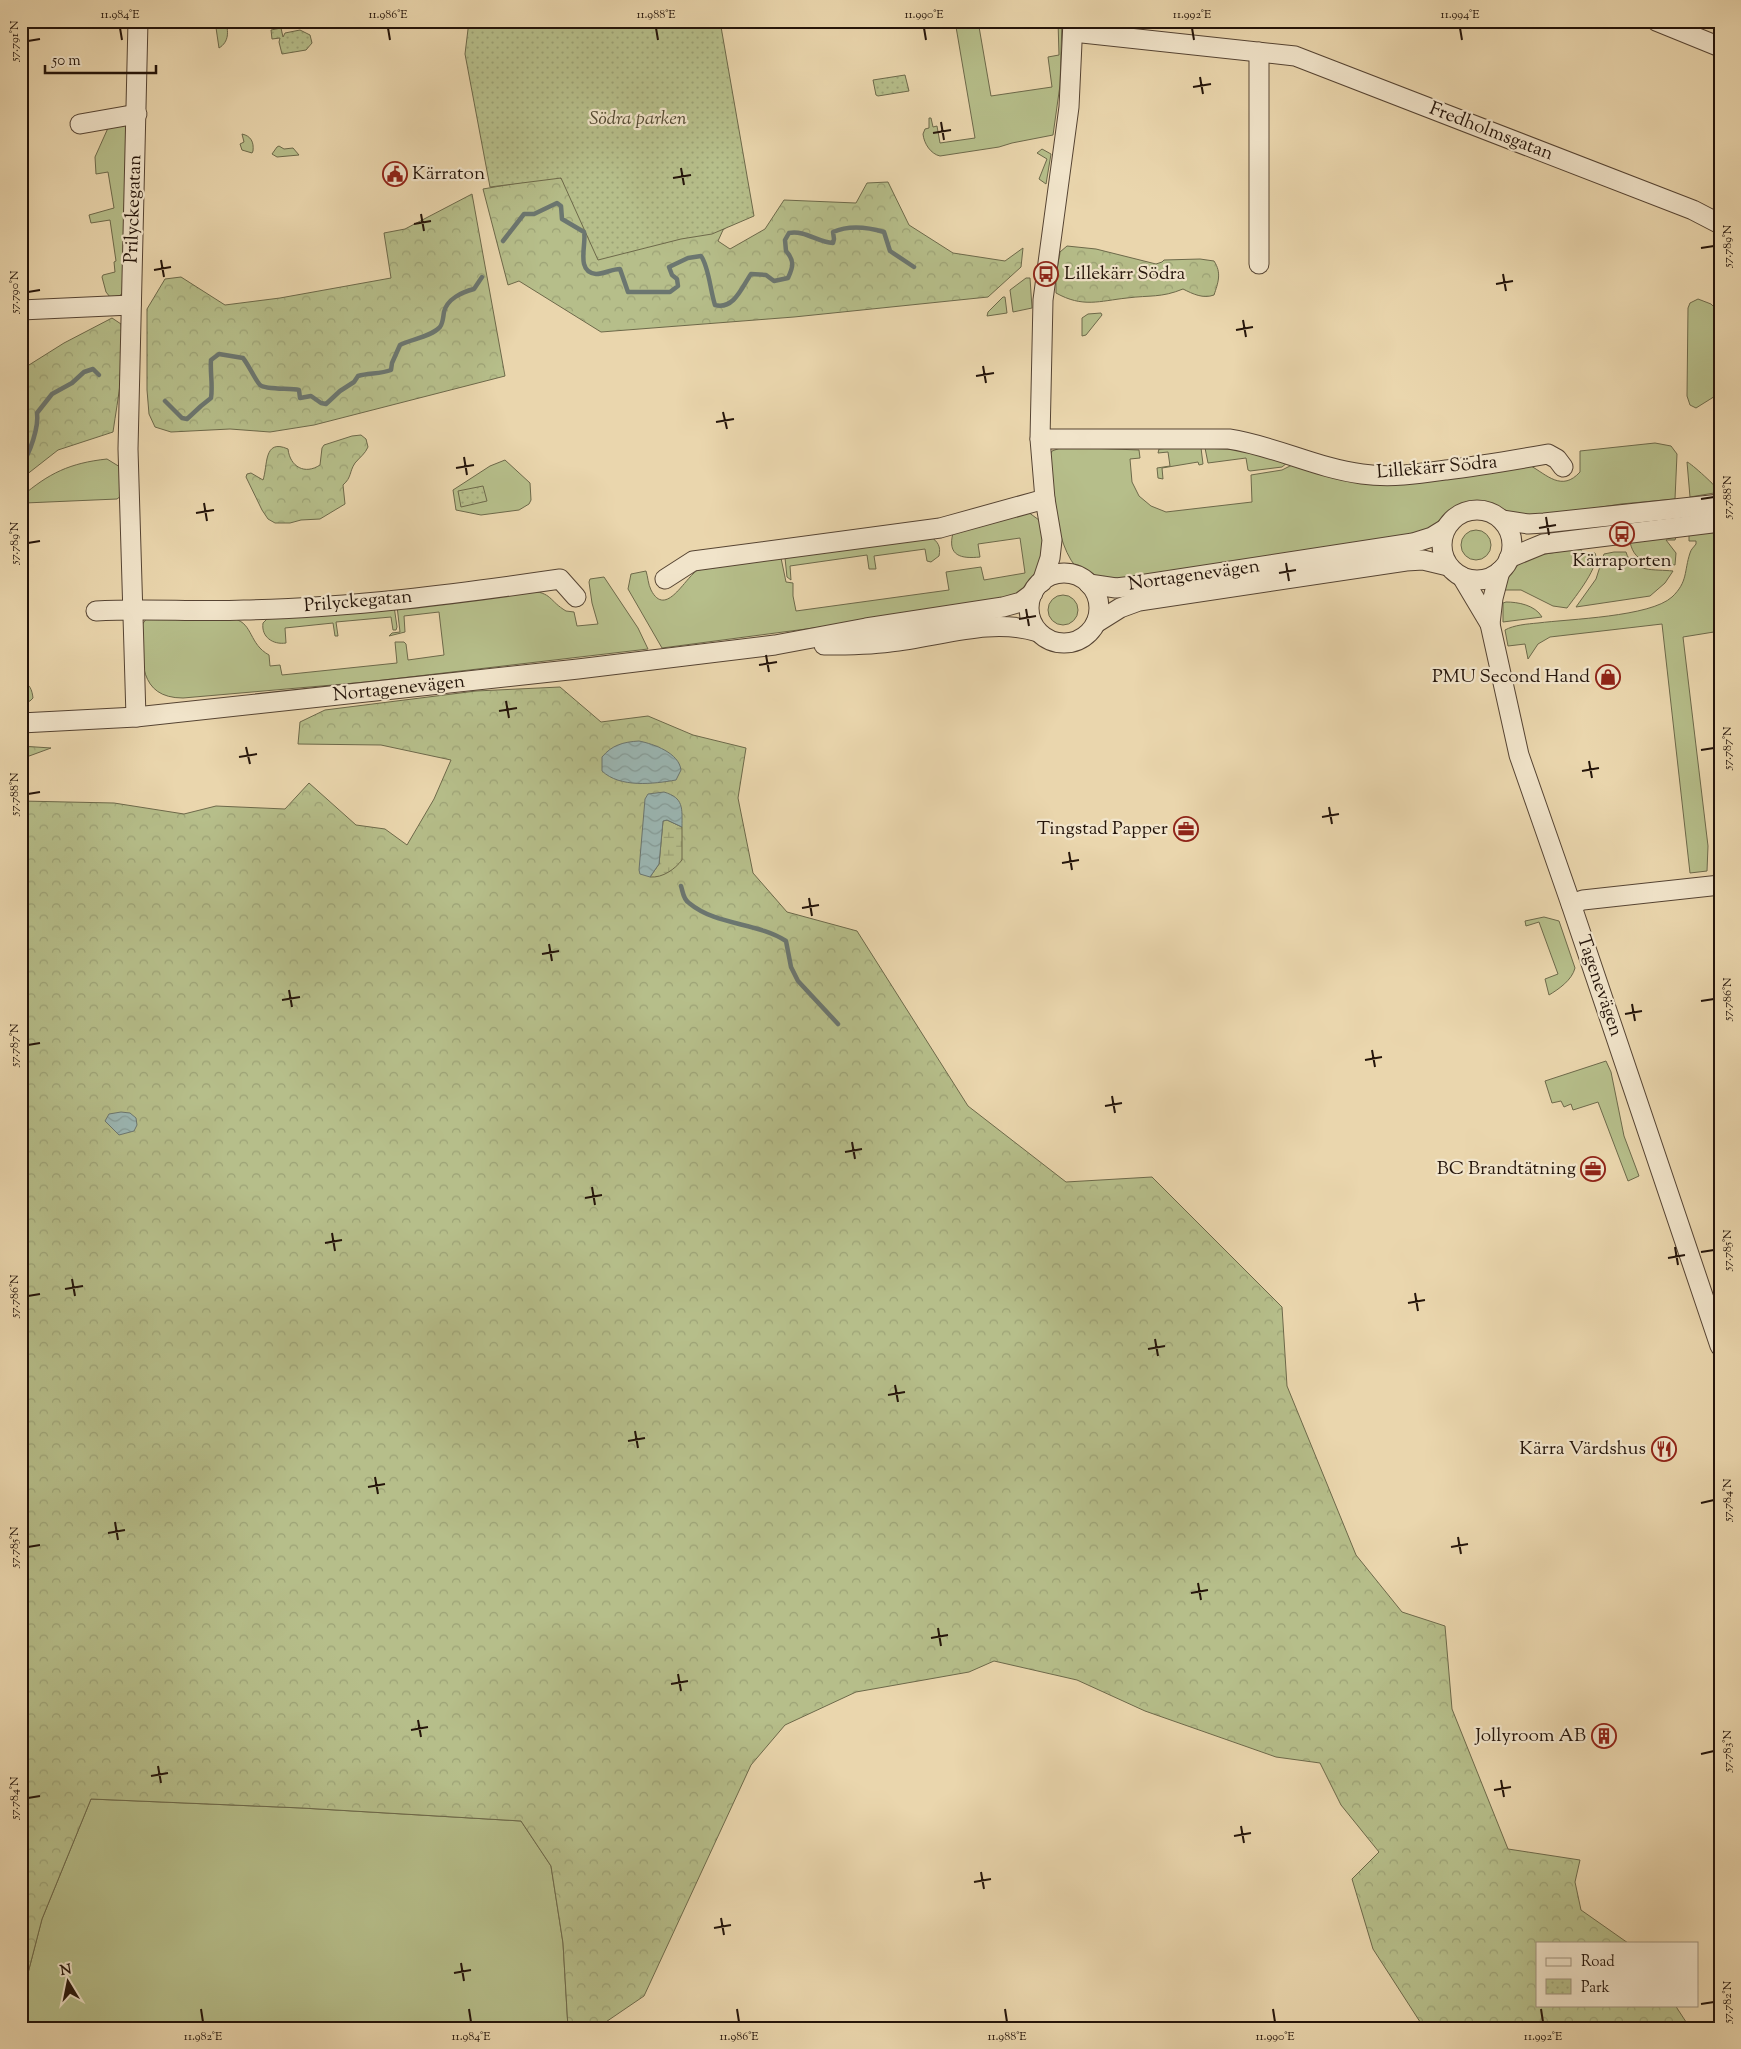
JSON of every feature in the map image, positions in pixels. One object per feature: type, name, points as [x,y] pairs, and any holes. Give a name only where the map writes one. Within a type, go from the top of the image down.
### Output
[{"type":"street","name":"Prilyckegatan","points":[[136,717],[128,449],[132,209],[137,114],[138,21]]},
{"type":"street","points":[[1656,21],[1720,47]]},
{"type":"street","points":[[1038,632],[1030,613],[1050,558],[1052,540],[1045,499],[1040,439],[1043,300],[1069,107],[1073,27]]},
{"type":"street","name":"Fredholmsgatan","points":[[1073,27],[1300,58],[1693,210],[1720,224]]},
{"type":"street","points":[[1259,52],[1260,264]]},
{"type":"street","points":[[80,124],[137,114]]},
{"type":"street","points":[[21,310],[131,305]]},
{"type":"street","name":"Lillekärr Södra","points":[[1040,439],[1229,439],[1250,442],[1305,461],[1341,470],[1387,476],[1480,466],[1548,454],[1557,459],[1563,467]]},
{"type":"street","points":[[665,579],[694,560],[940,528],[1045,499]]},
{"type":"street","name":"Nortagenevägen","points":[[21,723],[136,717],[475,681],[775,645],[866,628],[1003,607],[1021,602],[1059,574],[1116,588],[1413,543],[1432,537],[1445,529],[1456,516],[1471,510],[1488,511],[1502,520],[1528,524],[1720,504]]},
{"type":"street","points":[[1502,520],[1512,538],[1512,548],[1505,565]]},
{"type":"street","name":"Nortagenevägen","points":[[775,645],[890,642],[986,627],[1004,626],[1022,627],[1038,632],[1053,641],[1070,643],[1085,636],[1096,623],[1120,608],[1139,601],[1422,560],[1482,580],[1492,577],[1505,565],[1543,544],[1720,522]]},
{"type":"street","points":[[1445,529],[1441,548],[1455,571]]},
{"type":"street","points":[[1052,540],[1061,558],[1095,592],[1099,613],[1096,623]]},
{"type":"street","name":"Tagenevägen","points":[[1505,565],[1493,598],[1490,624],[1519,756],[1720,1346]]},
{"type":"street","name":"Tagenevägen","points":[[1455,571],[1490,624]]},
{"type":"street","name":"Prilyckegatan","points":[[96,611],[132,609],[243,610],[352,604],[560,579],[576,597]]},
{"type":"street","points":[[1571,904],[1592,899],[1720,884]]},
{"type":"green space","points":[[215,21],[225,21],[227,29],[225,43],[219,48]]},
{"type":"green space","name":"Södra parken","points":[[469,21],[720,21],[754,216],[712,234],[681,239],[598,260],[561,178],[490,187],[465,54]]},
{"type":"green space","points":[[955,21],[978,21],[991,96],[1052,87],[1048,57],[1059,55],[1058,21],[1062,21],[1060,85],[1053,135],[999,147],[940,156],[928,148],[923,134],[925,129],[929,128],[929,118],[931,118],[933,127],[937,126],[940,143],[975,138]]},
{"type":"green space","points":[[281,28],[283,37],[285,33],[300,30],[310,35],[312,43],[306,50],[282,54],[280,38],[272,39],[271,30]]},
{"type":"green space","points":[[905,75],[909,91],[876,95],[873,80]]},
{"type":"green space","points":[[125,125],[127,127],[123,293],[119,296],[110,297],[106,292],[102,277],[103,275],[115,272],[114,262],[116,261],[110,220],[91,223],[89,215],[114,208],[108,172],[96,174],[95,157],[108,128]]},
{"type":"green space","points":[[242,134],[248,136],[251,140],[252,153],[242,150],[240,144],[244,142]]},
{"type":"green space","points":[[279,146],[284,149],[293,148],[299,155],[277,157],[272,154]]},
{"type":"green space","points":[[1042,149],[1051,154],[1046,184],[1039,179],[1047,159],[1037,153]]},
{"type":"green space","points":[[558,176],[568,185],[747,210],[723,230],[718,241],[730,249],[765,229],[784,200],[856,203],[867,183],[888,182],[909,225],[953,253],[1005,261],[1023,248],[1021,267],[988,297],[794,317],[601,332],[519,281],[508,285],[483,189]]},
{"type":"green space","points":[[472,194],[505,376],[314,425],[270,432],[230,429],[171,432],[155,427],[149,414],[147,390],[147,309],[165,279],[181,277],[225,305],[280,298],[391,278],[384,233],[405,229]]},
{"type":"green space","points":[[1067,246],[1096,249],[1156,264],[1164,260],[1200,259],[1214,261],[1219,274],[1217,286],[1214,295],[1210,296],[1198,295],[1183,289],[1155,296],[1099,302],[1075,301],[1056,293],[1056,275],[1060,252]]},
{"type":"green space","points":[[1026,278],[1030,278],[1032,308],[1013,312],[1010,290]]},
{"type":"green space","points":[[1005,297],[1007,313],[987,316],[988,312]]},
{"type":"green space","points":[[1698,299],[1711,304],[1720,313],[1720,393],[1696,408],[1690,405],[1687,396],[1688,308],[1690,303]]},
{"type":"green space","points":[[1101,313],[1102,315],[1086,335],[1082,336],[1082,318],[1088,314]]},
{"type":"green space","points":[[112,318],[121,324],[123,351],[113,432],[58,450],[21,479],[21,370],[64,343]]},
{"type":"green space","points":[[361,435],[366,439],[368,447],[355,463],[348,479],[343,485],[345,504],[320,519],[275,523],[268,519],[246,477],[247,474],[251,473],[263,480],[270,450],[274,447],[288,449],[295,465],[299,468],[309,469],[320,465],[324,445]]},
{"type":"green space","points":[[1655,443],[1671,446],[1677,454],[1675,499],[1621,504],[1531,518],[1502,512],[1486,504],[1471,503],[1456,508],[1439,524],[1420,533],[1126,582],[1095,580],[1081,573],[1071,560],[1058,526],[1050,455],[1052,451],[1063,447],[1139,450],[1140,458],[1130,459],[1132,482],[1139,496],[1151,506],[1166,512],[1252,502],[1251,475],[1282,470],[1292,465],[1336,478],[1531,466],[1555,480],[1567,481],[1580,472],[1580,451]]},
{"type":"green space","points":[[1201,448],[1203,464],[1199,465],[1198,462],[1162,468],[1163,479],[1158,478],[1157,468],[1170,466],[1168,452],[1158,453],[1159,449]]},
{"type":"green space","points":[[1205,448],[1243,450],[1287,463],[1282,467],[1250,471],[1248,470],[1246,458],[1208,463]]},
{"type":"green space","points":[[107,459],[120,467],[122,495],[117,499],[25,503],[21,501],[21,497],[31,489],[61,470],[82,463]]},
{"type":"green space","points":[[505,460],[530,483],[531,500],[529,504],[519,510],[481,515],[456,510],[453,490],[490,466]]},
{"type":"green space","points":[[1687,462],[1715,486],[1720,492],[1690,497]]},
{"type":"green space","points":[[483,486],[487,501],[461,507],[458,491]]},
{"type":"green space","points":[[1028,512],[1039,520],[1044,548],[1042,561],[1036,574],[1019,596],[821,627],[662,648],[628,589],[631,574],[646,571],[651,590],[657,598],[663,600],[675,594],[698,570],[781,558],[786,582],[793,583],[796,611],[949,590],[946,572],[981,567],[984,580],[1025,573],[1020,538],[978,544],[980,557],[967,557],[957,554],[952,547],[952,541],[953,533]]},
{"type":"green space","points":[[1720,529],[1720,631],[1683,637],[1708,846],[1707,871],[1690,873],[1662,624],[1550,637],[1538,644],[1528,659],[1525,644],[1508,646],[1505,630],[1525,624],[1628,613],[1661,604],[1677,592],[1683,581],[1690,552],[1696,544],[1696,541],[1689,541],[1689,533]]},
{"type":"green space","points":[[1476,530],[1487,534],[1491,545],[1487,556],[1476,560],[1465,556],[1461,545],[1465,534]]},
{"type":"green space","points":[[930,536],[937,542],[940,550],[939,556],[931,562],[927,561],[925,549],[874,556],[876,569],[869,569],[867,555],[790,566],[791,580],[787,577],[785,558]]},
{"type":"green space","points":[[1676,537],[1675,540],[1666,540],[1676,553],[1675,565],[1653,563],[1641,559],[1636,555],[1630,542]]},
{"type":"green space","points":[[1580,548],[1583,554],[1595,553],[1596,558],[1591,573],[1567,608],[1553,606],[1521,590],[1500,590],[1511,569],[1528,557]]},
{"type":"green space","points":[[1626,552],[1633,564],[1645,569],[1673,571],[1665,583],[1650,596],[1576,607],[1596,579],[1604,554]]},
{"type":"green space","points":[[604,577],[638,628],[648,649],[367,682],[183,698],[168,696],[150,684],[143,663],[141,626],[147,618],[235,619],[245,625],[258,645],[269,655],[270,666],[280,665],[282,675],[397,663],[395,642],[404,642],[406,644],[408,660],[444,655],[439,612],[404,616],[405,632],[389,636],[392,633],[400,632],[397,606],[529,591],[542,593],[566,611],[574,612],[577,626],[598,624],[589,582],[590,579]]},
{"type":"green space","points":[[1063,595],[1074,599],[1078,610],[1074,621],[1063,625],[1052,621],[1048,610],[1052,599]]},
{"type":"green space","points":[[1503,603],[1531,607],[1542,617],[1503,622]]},
{"type":"green space","points":[[394,606],[396,630],[393,630],[391,617],[336,622],[338,636],[335,636],[333,623],[285,628],[286,643],[277,643],[266,636],[263,628],[263,623],[267,619]]},
{"type":"green space","points":[[21,682],[27,684],[31,690],[33,698],[30,701],[21,703]]},
{"type":"green space","points":[[560,687],[601,722],[648,716],[693,735],[746,748],[738,798],[753,873],[787,912],[857,931],[968,1106],[1066,1182],[1152,1177],[1282,1307],[1287,1386],[1356,1555],[1402,1612],[1445,1626],[1452,1709],[1508,1849],[1580,1860],[1575,1882],[1581,1910],[1627,1942],[1536,1942],[1536,2006],[1676,2006],[1690,2028],[1424,2028],[1373,1949],[1352,1879],[1379,1852],[1341,1805],[1320,1763],[1276,1757],[1145,1711],[1077,1680],[994,1661],[969,1672],[856,1692],[785,1725],[751,1765],[644,1996],[597,2028],[568,2028],[563,1943],[551,1866],[521,1821],[302,1808],[91,1799],[42,1919],[21,2000],[21,801],[114,803],[184,814],[216,806],[285,809],[309,783],[356,825],[385,829],[407,845],[434,799],[451,760],[381,745],[298,744],[300,722],[325,710],[476,691]]},
{"type":"green space","points":[[21,746],[51,748],[21,759]]},
{"type":"green space","points":[[667,820],[682,827],[682,860],[668,872],[660,876],[650,877],[659,864],[663,821]]},
{"type":"green space","points":[[1544,917],[1559,921],[1575,968],[1568,980],[1549,995],[1545,979],[1558,974],[1539,922],[1526,926],[1525,921]]},
{"type":"green space","points":[[1606,1061],[1611,1072],[1624,1136],[1639,1176],[1628,1181],[1598,1102],[1573,1110],[1571,1104],[1564,1107],[1561,1101],[1552,1103],[1545,1081]]},
{"type":"green space","points":[[91,1799],[302,1808],[521,1821],[551,1866],[563,1943],[568,2028],[21,2028],[21,2000],[42,1919]]},
{"type":"water","points":[[639,741],[665,750],[676,759],[681,770],[676,780],[657,783],[627,782],[618,780],[602,771],[602,757],[610,750],[623,743]]},
{"type":"water","points":[[664,792],[675,797],[681,805],[682,827],[667,820],[663,821],[659,864],[650,877],[640,874],[639,870],[645,799],[648,794]]},
{"type":"water","points":[[130,1113],[136,1118],[137,1125],[134,1131],[119,1135],[105,1121],[109,1114]]},
{"type":"waterway","points":[[503,241],[524,214],[534,214],[557,203],[561,206],[562,219],[584,232],[584,263],[590,272],[599,274],[620,269],[628,292],[670,292],[678,286],[677,279],[672,275],[669,267],[688,258],[701,256],[706,266],[715,305],[722,306],[737,296],[751,274],[766,275],[774,281],[788,278],[792,264],[791,258],[786,251],[785,240],[789,233],[800,233],[833,243],[833,232],[845,228],[865,228],[884,232],[890,251],[914,267]]},
{"type":"waterway","points":[[165,401],[182,418],[187,419],[211,398],[211,360],[219,354],[243,358],[258,383],[263,387],[299,390],[300,398],[311,396],[326,404],[340,391],[354,382],[358,376],[391,370],[400,345],[426,336],[440,327],[448,303],[460,294],[474,289],[482,277]]},
{"type":"waterway","points":[[21,464],[28,454],[33,440],[37,425],[37,413],[52,394],[72,383],[84,372],[93,369],[99,375]]},
{"type":"waterway","points":[[681,886],[686,900],[700,910],[724,920],[762,930],[786,941],[791,967],[798,981],[838,1024]]},
{"type":"place","name":"Kärraton","points":[[395,174]]},
{"type":"place","name":"Lillekärr Södra","points":[[1046,274]]},
{"type":"place","name":"Kärraporten","points":[[1622,534]]},
{"type":"place","name":"PMU Second Hand","points":[[1608,677]]},
{"type":"place","name":"Tingstad Papper","points":[[1186,829]]},
{"type":"place","name":"BC Brandtätning","points":[[1593,1169]]},
{"type":"place","name":"Kärra Värdshus","points":[[1664,1449]]},
{"type":"place","name":"Jollyroom AB","points":[[1604,1736]]}]
